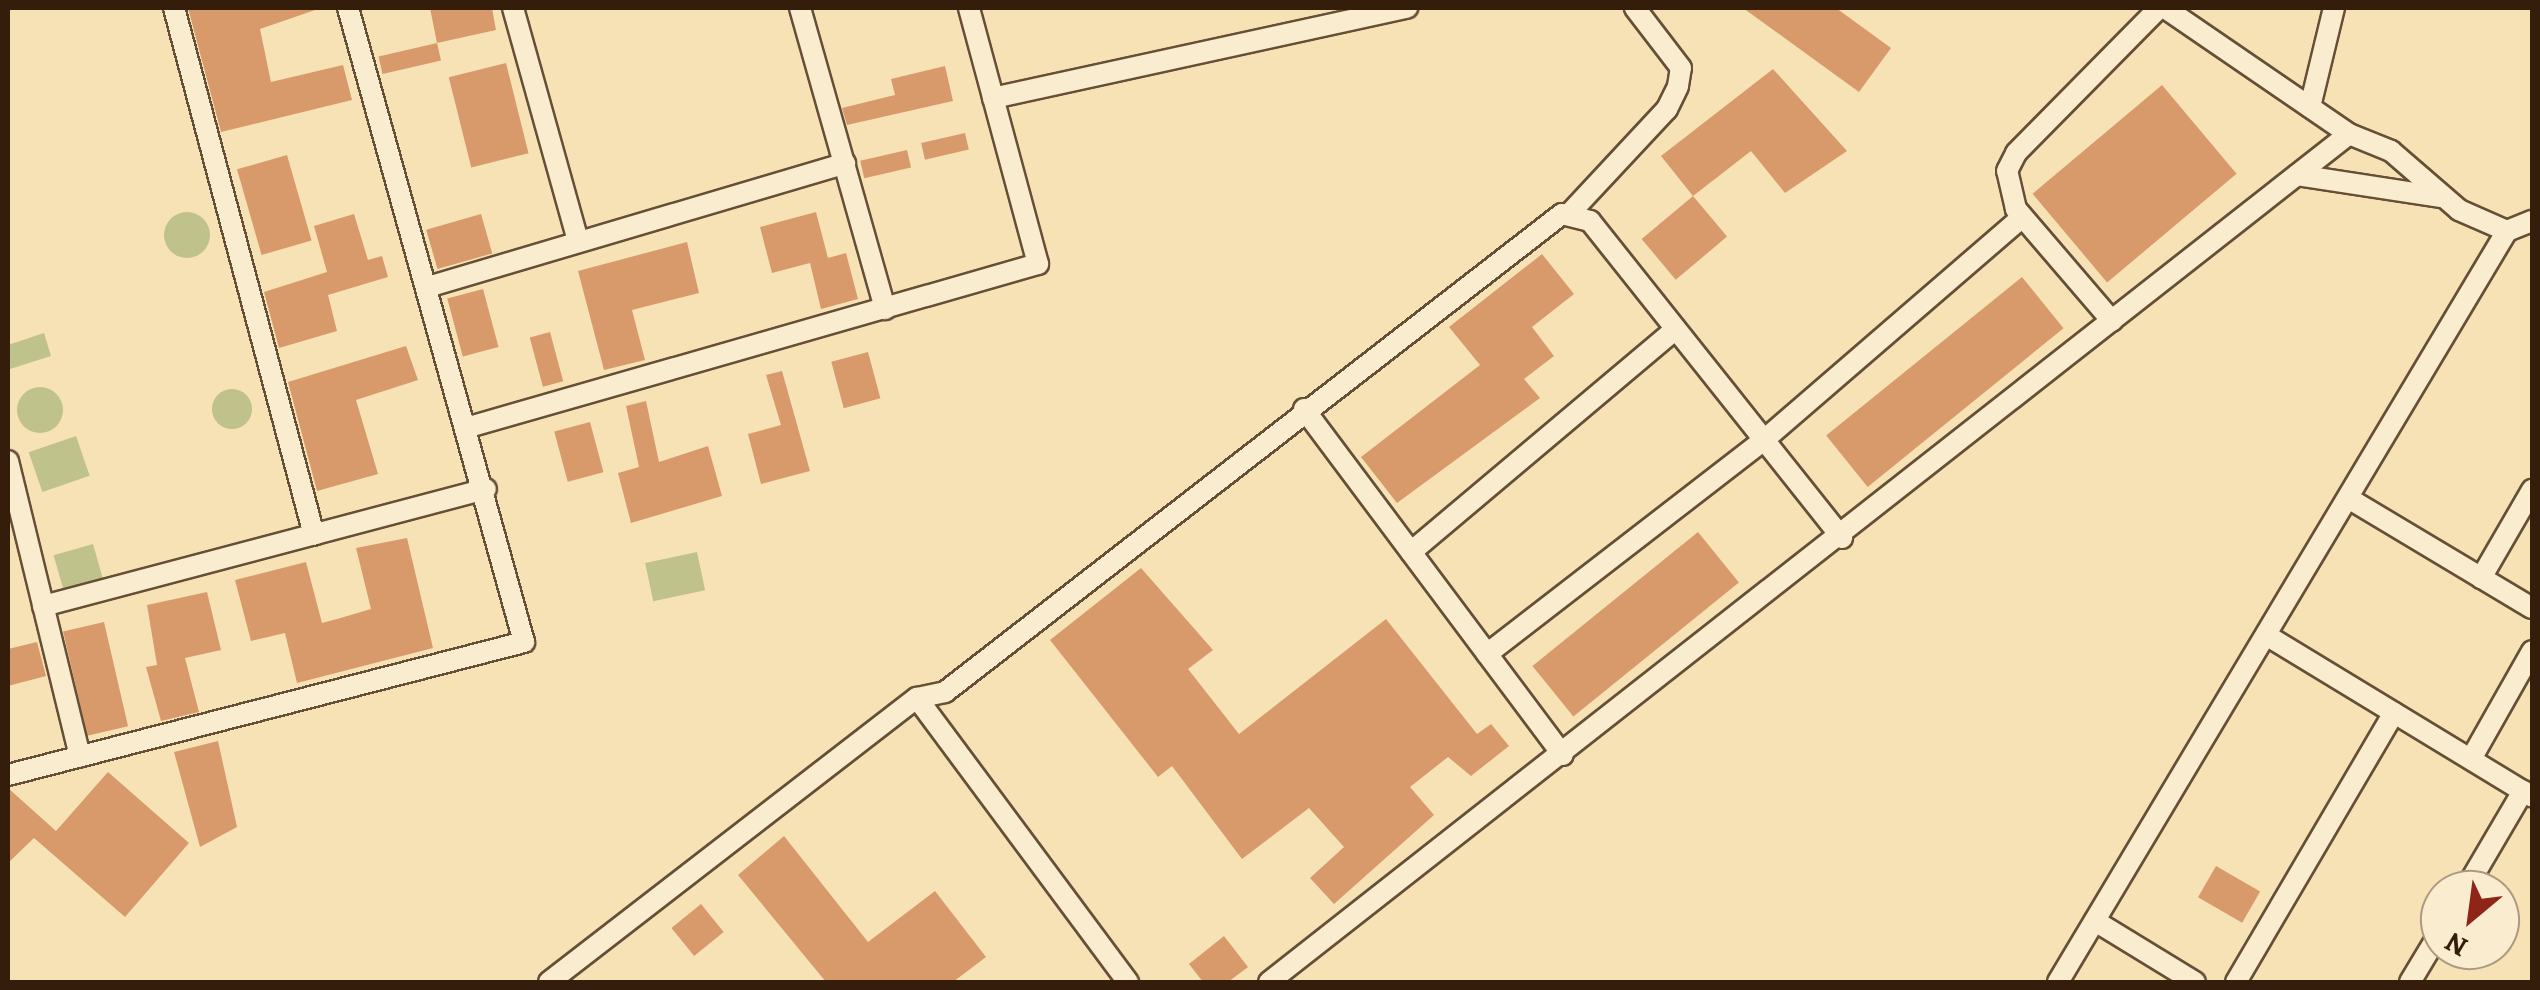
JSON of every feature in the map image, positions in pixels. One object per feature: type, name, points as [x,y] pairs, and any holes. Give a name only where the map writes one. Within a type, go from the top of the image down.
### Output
[{"type":"street","points":[[174,8],[314,535]]},
{"type":"street","points":[[8,775],[524,642],[431,286],[348,8]]},
{"type":"street","points":[[513,8],[578,241]]},
{"type":"street","points":[[800,8],[885,308]]},
{"type":"street","points":[[469,428],[1038,264],[968,8]]},
{"type":"street","points":[[993,98],[1406,8]]},
{"type":"street","points":[[550,982],[917,698],[945,692],[1304,409],[1570,213],[1667,109],[1678,86],[1681,68],[1635,8]]},
{"type":"street","points":[[2112,321],[2022,217],[2006,181],[2016,152],[2162,8],[2349,134],[2391,151],[2441,197],[2507,231]]},
{"type":"street","points":[[2310,107],[2334,8]]},
{"type":"street","points":[[1269,982],[1842,538],[2349,134]]},
{"type":"street","points":[[431,286],[845,163]]},
{"type":"street","points":[[2296,175],[2441,197]]},
{"type":"street","points":[[1570,213],[1590,221],[1842,538]]},
{"type":"street","points":[[1487,654],[1764,440],[2022,217]]},
{"type":"street","points":[[2058,982],[2507,231],[2532,220]]},
{"type":"street","points":[[1411,552],[1676,329]]},
{"type":"street","points":[[1304,409],[1563,755]]},
{"type":"street","points":[[8,461],[13,506],[43,606],[80,756]]},
{"type":"street","points":[[43,606],[486,490]]},
{"type":"street","points":[[2482,578],[2532,490]]},
{"type":"street","points":[[2348,498],[2532,608]]},
{"type":"street","points":[[2266,635],[2528,794],[2477,870]]},
{"type":"street","points":[[2471,760],[2532,650]]},
{"type":"street","points":[[917,698],[1128,982]]},
{"type":"street","points":[[2236,982],[2394,712]]},
{"type":"street","points":[[2095,921],[2195,982]]},
{"type":"green space","points":[[187,212],[203,219],[210,235],[203,251],[187,258],[171,251],[164,235],[171,219]]},
{"type":"green space","points":[[44,333],[51,356],[10,369],[8,345]]},
{"type":"green space","points":[[40,387],[56,394],[63,410],[56,426],[40,433],[24,426],[17,410],[24,394]]},
{"type":"green space","points":[[232,389],[246,395],[252,409],[246,423],[232,429],[218,423],[212,409],[218,395]]},
{"type":"green space","points":[[76,436],[90,476],[42,492],[29,452]]},
{"type":"green space","points":[[93,544],[104,582],[65,594],[54,555]]},
{"type":"green space","points":[[697,552],[705,590],[653,601],[645,563]]},
{"type":"building","points":[[188,8],[321,8],[260,29],[271,82],[343,65],[352,100],[221,132]]},
{"type":"building","points":[[430,8],[492,8],[496,30],[437,43]]},
{"type":"building","points":[[1743,8],[1836,8],[1891,48],[1859,92]]},
{"type":"building","points":[[437,43],[441,61],[383,74],[379,56]]},
{"type":"building","points":[[506,63],[528,153],[471,168],[449,77]]},
{"type":"building","points":[[945,66],[953,101],[847,125],[842,108],[895,95],[891,79]]},
{"type":"building","points":[[1773,69],[1847,151],[1785,193],[1751,151],[1693,196],[1661,156]]},
{"type":"building","points":[[2162,85],[2237,174],[2107,282],[2033,194]]},
{"type":"building","points":[[965,133],[969,150],[925,160],[921,143]]},
{"type":"building","points":[[907,150],[911,168],[864,178],[860,161]]},
{"type":"building","points":[[287,155],[312,241],[262,255],[237,169]]},
{"type":"building","points":[[1693,196],[1727,237],[1676,280],[1642,239]]},
{"type":"building","points":[[816,212],[828,258],[846,253],[858,299],[821,309],[810,263],[772,273],[760,227]]},
{"type":"building","points":[[354,214],[368,260],[382,256],[388,277],[328,295],[337,331],[279,348],[264,292],[327,272],[314,226]]},
{"type":"building","points":[[481,214],[492,253],[438,269],[426,230]]},
{"type":"building","points":[[687,242],[699,293],[632,310],[645,360],[604,370],[578,271]]},
{"type":"building","points":[[1542,254],[1574,294],[1532,327],[1554,356],[1524,379],[1540,398],[1397,503],[1361,457],[1480,365],[1449,327]]},
{"type":"building","points":[[2022,277],[2064,328],[1868,487],[1826,436]]},
{"type":"building","points":[[483,289],[499,347],[463,357],[447,299]]},
{"type":"building","points":[[550,332],[563,381],[543,387],[530,337]]},
{"type":"building","points":[[406,346],[418,380],[356,400],[378,474],[317,491],[288,382]]},
{"type":"building","points":[[868,352],[880,398],[844,408],[831,362]]},
{"type":"building","points":[[782,371],[810,471],[761,484],[748,434],[781,425],[766,375]]},
{"type":"building","points":[[646,401],[659,462],[708,446],[722,496],[631,523],[618,473],[639,467],[626,406]]},
{"type":"building","points":[[590,422],[603,472],[568,482],[554,432]]},
{"type":"building","points":[[1698,532],[1739,583],[1573,717],[1532,666]]},
{"type":"building","points":[[407,538],[433,648],[297,683],[285,633],[251,641],[235,580],[306,562],[322,623],[371,609],[356,548]]},
{"type":"building","points":[[1141,568],[1213,650],[1188,669],[1239,734],[1386,619],[1477,734],[1491,724],[1509,746],[1471,776],[1448,757],[1410,787],[1434,815],[1334,904],[1310,878],[1344,847],[1309,808],[1242,859],[1172,766],[1158,777],[1050,640]]},
{"type":"building","points":[[207,592],[221,650],[185,658],[199,712],[161,721],[146,667],[157,665],[147,605]]},
{"type":"building","points":[[104,622],[128,726],[87,736],[63,631]]},
{"type":"building","points":[[37,642],[46,676],[8,686],[8,649]]},
{"type":"building","points":[[218,741],[237,827],[200,847],[174,752]]},
{"type":"building","points":[[108,772],[189,843],[125,917],[34,838],[8,863],[8,788],[56,831]]},
{"type":"building","points":[[784,836],[868,942],[935,891],[986,957],[953,982],[826,982],[738,875]]},
{"type":"building","points":[[2216,866],[2260,891],[2242,923],[2198,897]]},
{"type":"building","points":[[701,904],[724,932],[694,956],[671,928]]},
{"type":"building","points":[[1224,936],[1248,967],[1228,982],[1203,982],[1189,964]]}]
